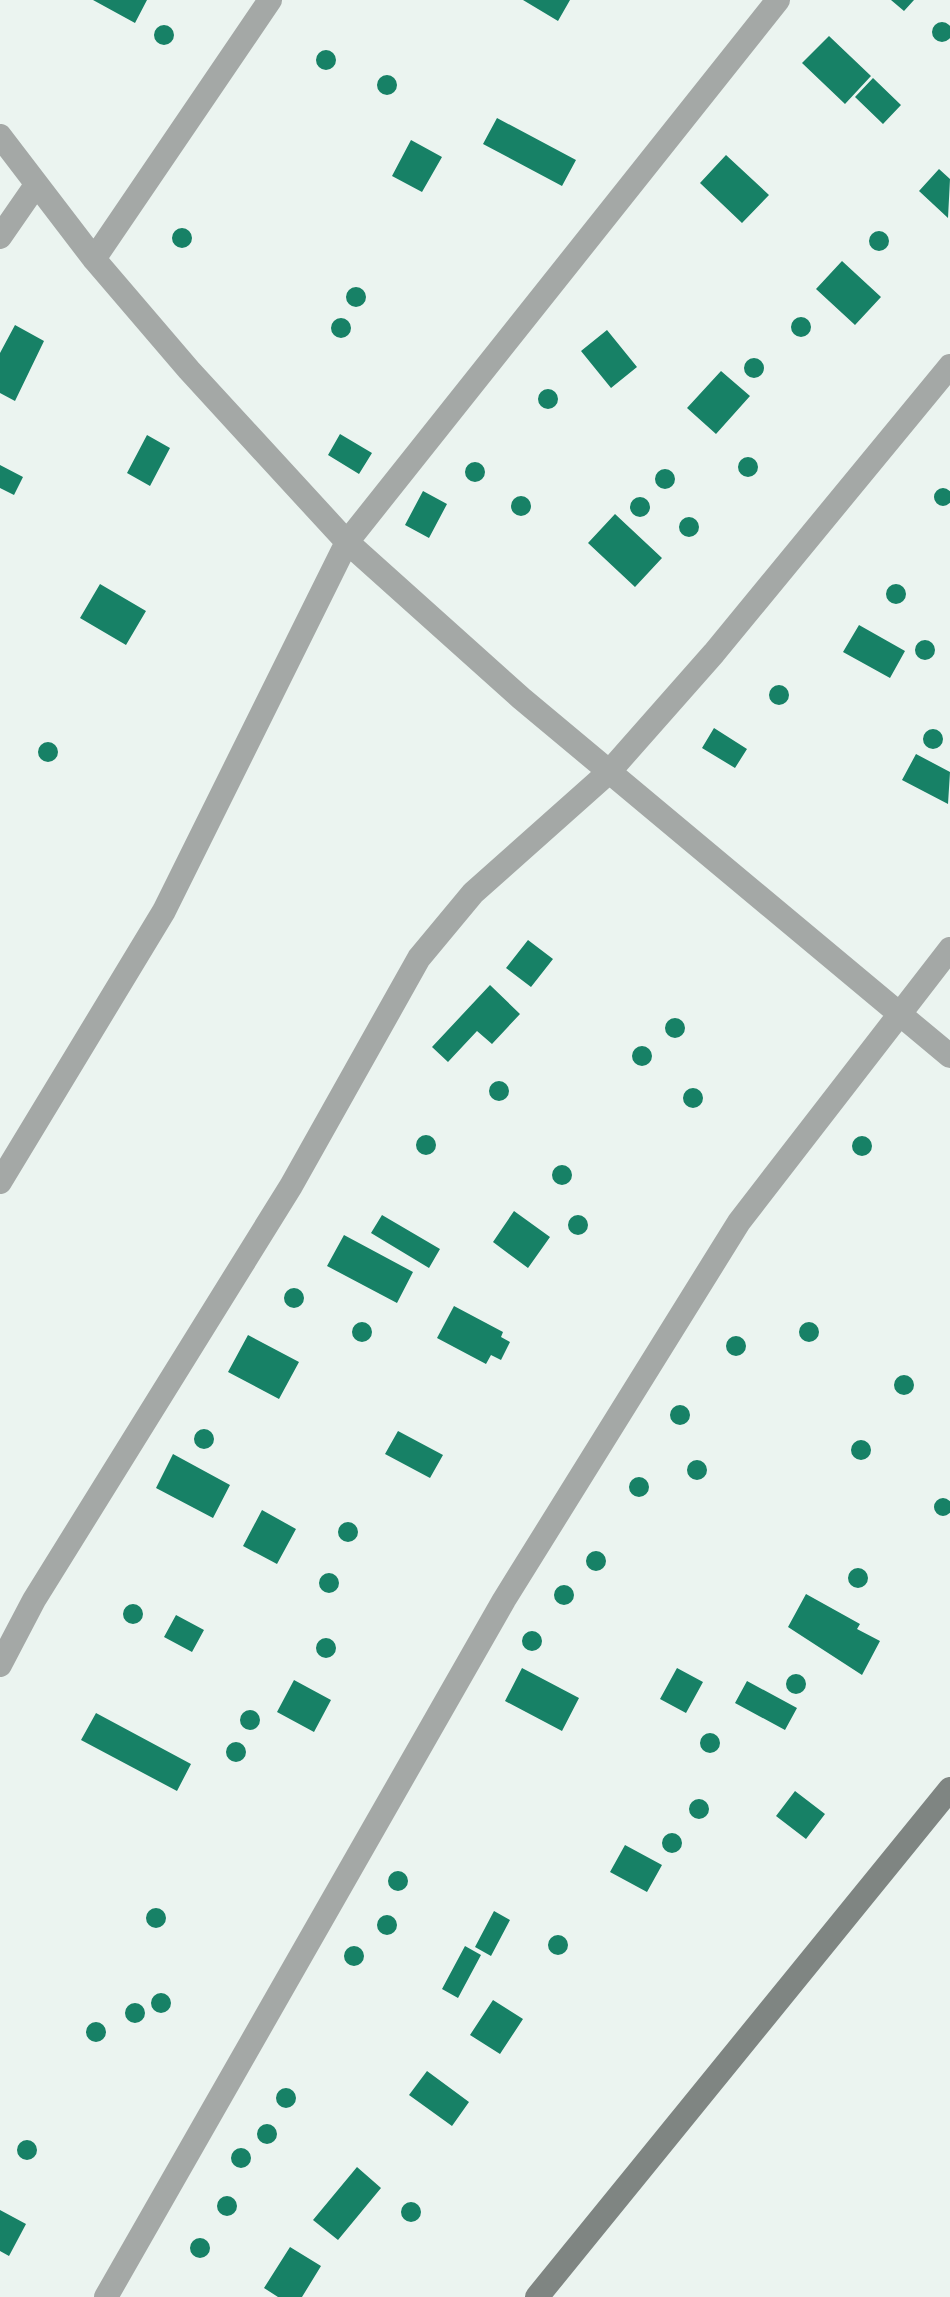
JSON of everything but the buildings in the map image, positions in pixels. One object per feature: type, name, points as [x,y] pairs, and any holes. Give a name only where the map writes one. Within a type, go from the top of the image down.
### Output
[{"type":"main road","points":[[537,2297],[950,1789]]},
{"type":"street","points":[[94,259],[270,0]]},
{"type":"street","points":[[0,1182],[164,911],[347,542],[778,0]]},
{"type":"street","points":[[0,136],[94,259],[189,370],[347,542],[609,772],[950,1056]]},
{"type":"street","points":[[0,237],[36,185]]},
{"type":"street","points":[[0,1665],[34,1600],[291,1186],[419,958],[473,893],[609,772],[714,653],[950,366]]},
{"type":"street","points":[[106,2297],[512,1586],[739,1222],[950,949]]}]
